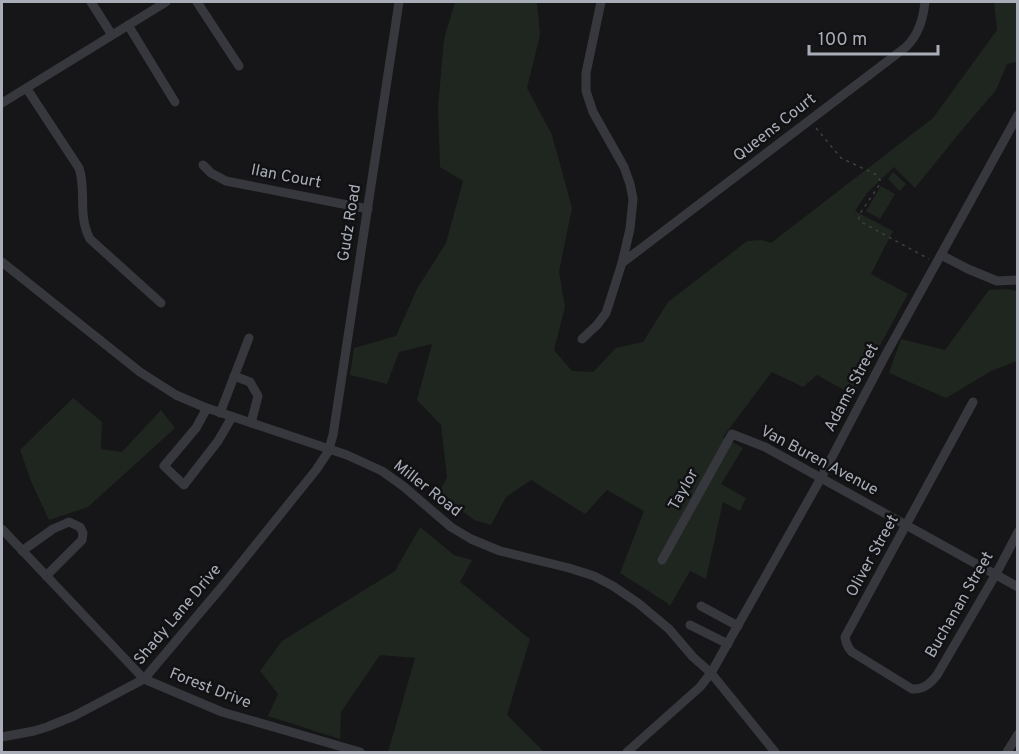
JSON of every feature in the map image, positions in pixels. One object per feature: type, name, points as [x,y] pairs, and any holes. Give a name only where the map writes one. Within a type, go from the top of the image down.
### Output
[{"type":"street","points":[[91,2],[112,35]]},
{"type":"street","points":[[2,104],[166,2]]},
{"type":"street","points":[[197,2],[239,66]]},
{"type":"street","name":"Gudz Road","points":[[329,448],[333,435],[399,2]]},
{"type":"street","points":[[582,339],[606,313],[622,263],[630,229],[633,199],[624,167],[593,112],[586,91],[585,73],[601,2]]},
{"type":"street","name":"Queens Court","points":[[622,263],[906,47],[919,31],[925,2]]},
{"type":"street","points":[[128,25],[175,102]]},
{"type":"street","points":[[27,89],[79,168],[82,178],[82,219],[90,239],[161,303]]},
{"type":"street","name":"Adams Street","points":[[711,674],[821,478],[1017,115]]},
{"type":"street","name":"Ilan Court","points":[[203,165],[211,173],[226,181],[368,209]]},
{"type":"street","points":[[938,259],[997,281],[1017,280]]},
{"type":"street","name":"Miller Road","points":[[2,262],[140,372],[176,395],[220,413],[329,448],[382,471],[451,527],[471,539],[500,551],[594,576],[613,586],[659,620],[711,674],[775,753]]},
{"type":"street","points":[[2,276],[9,269]]},
{"type":"street","points":[[220,413],[249,338]]},
{"type":"street","points":[[234,376],[250,382],[258,396],[251,423]]},
{"type":"street","name":"Oliver Street","points":[[922,688],[912,689],[852,652],[845,642],[845,637],[973,402]]},
{"type":"street","points":[[207,408],[196,428],[164,466],[184,484],[218,441],[232,417]]},
{"type":"street","name":"Van Buren Avenue","points":[[732,434],[765,447],[1017,586]]},
{"type":"street","name":"Taylor","points":[[662,560],[732,434]]},
{"type":"street","name":"Shady Lane Drive","points":[[2,737],[34,731],[74,716],[144,679],[316,470],[329,448]]},
{"type":"street","points":[[22,551],[53,529],[69,522],[80,527],[83,534],[82,540],[46,576]]},
{"type":"street","name":"Forest Drive","points":[[2,529],[144,679],[222,712],[360,753]]},
{"type":"street","name":"Buchanan Street","points":[[922,688],[937,675],[996,574],[1017,532]]},
{"type":"street","points":[[700,606],[738,626]]},
{"type":"street","points":[[690,625],[728,644]]},
{"type":"street","points":[[627,753],[700,687],[711,674]]},
{"type":"street","points":[[1008,753],[1017,734]]},
{"type":"path","points":[[809,120],[841,158],[875,174],[880,180],[880,184],[859,215],[859,219],[938,259]]},
{"type":"shaded area","points":[[455,2],[537,2],[540,35],[527,88],[552,135],[572,208],[559,272],[565,307],[554,350],[572,371],[593,372],[616,348],[643,342],[668,302],[747,241],[761,240],[771,243],[933,118],[997,30],[994,2],[1017,2],[1017,62],[1007,64],[996,90],[915,188],[894,167],[867,193],[855,211],[893,231],[871,274],[908,294],[853,395],[817,375],[803,387],[772,372],[723,437],[743,448],[721,484],[746,498],[740,511],[723,502],[706,579],[690,571],[670,606],[620,573],[644,511],[607,490],[585,514],[531,480],[506,497],[491,525],[474,520],[439,493],[447,477],[441,425],[417,400],[432,344],[399,352],[387,384],[350,375],[354,348],[396,336],[417,289],[446,243],[463,181],[440,167],[438,107],[444,39]]},
{"type":"shaded area","points":[[893,172],[906,184],[900,191],[888,179]]},
{"type":"shaded area","points":[[881,186],[895,194],[880,219],[866,211]]},
{"type":"shaded area","points":[[989,290],[1017,291],[1017,361],[991,371],[946,398],[889,373],[901,339],[945,350]]},
{"type":"shaded area","points":[[73,398],[102,422],[101,449],[122,452],[161,410],[175,428],[88,507],[49,520],[20,450]]},
{"type":"shaded area","points":[[420,527],[454,555],[472,560],[460,582],[530,639],[507,715],[546,752],[388,752],[415,658],[380,655],[341,712],[340,739],[268,716],[278,694],[260,671],[282,641],[395,571]]}]
